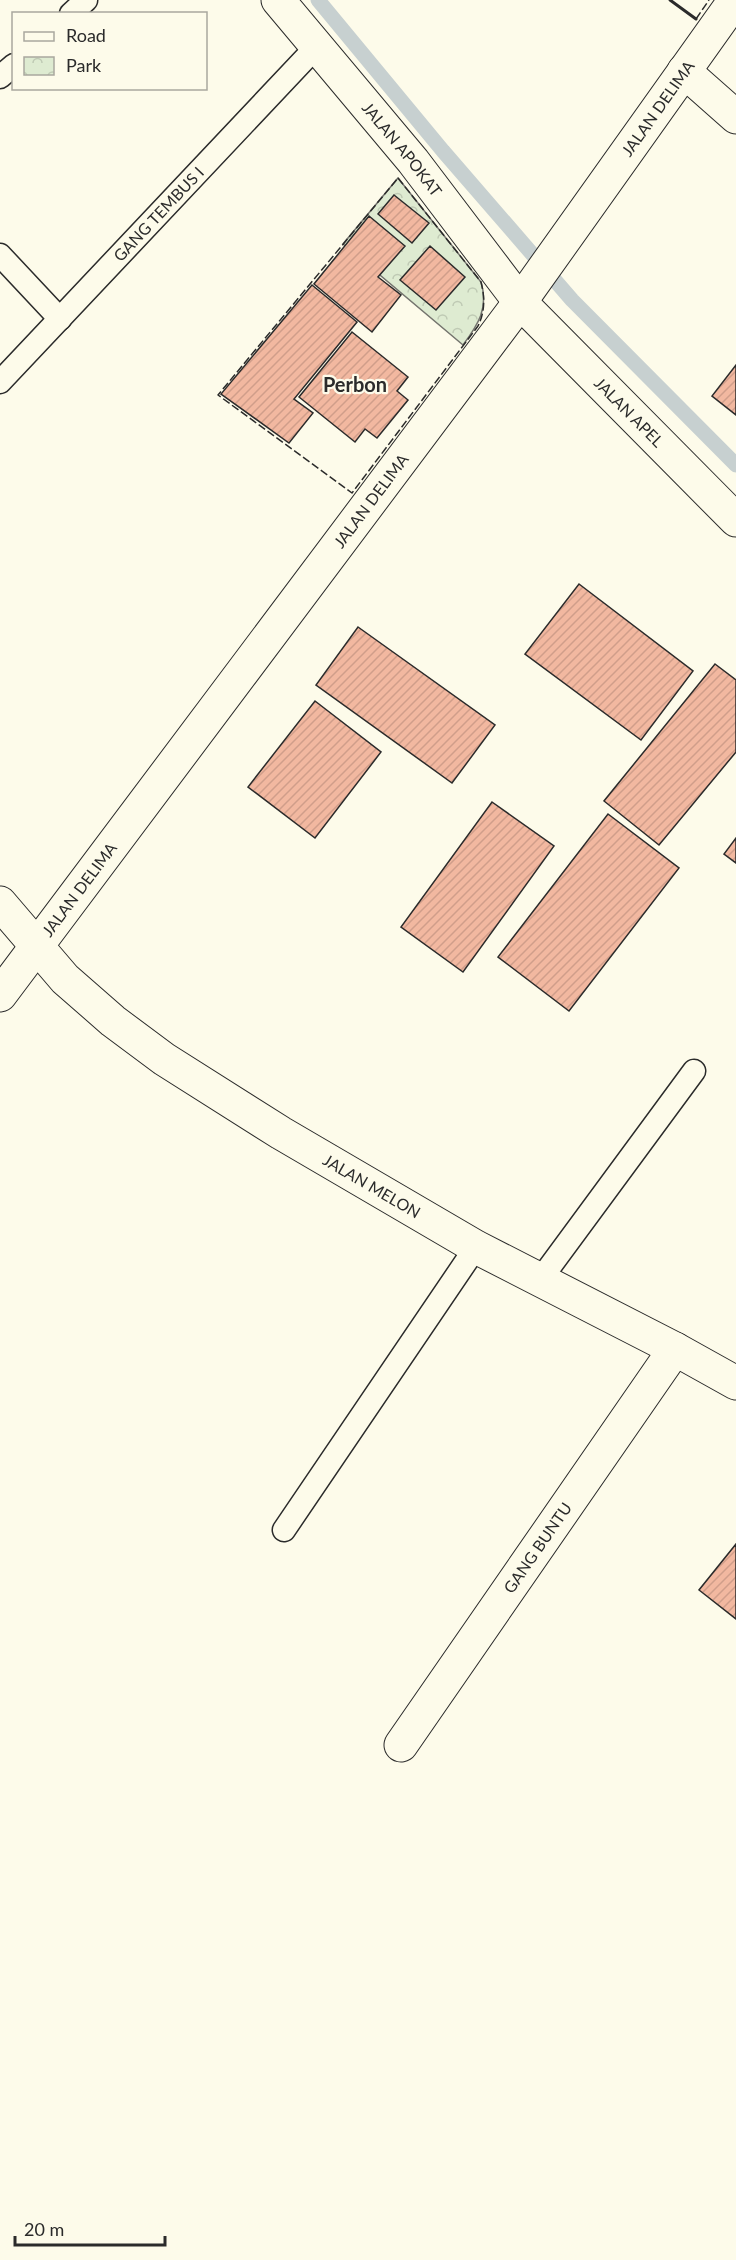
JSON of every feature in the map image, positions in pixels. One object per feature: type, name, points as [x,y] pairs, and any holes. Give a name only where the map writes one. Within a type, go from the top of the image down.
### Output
[{"type":"street","name":"JALAN APOKAT","points":[[278,0],[526,294]]},
{"type":"street","name":"JALAN DELIMA","points":[[0,995],[526,294],[735,0]]},
{"type":"street","points":[[684,71],[736,117]]},
{"type":"street","name":"JALAN APEL","points":[[526,294],[736,520]]},
{"type":"street","name":"JALAN MELON","points":[[0,903],[64,979],[113,1021],[164,1059],[282,1133],[476,1246],[736,1383]]},
{"type":"street","name":"GANG BUNTU","points":[[401,1745],[675,1349]]},
{"type":"lane","points":[[73,12],[86,0]]},
{"type":"lane","name":"GANG TEMBUS I","points":[[0,382],[317,46]]},
{"type":"lane","points":[[0,77],[12,67]]},
{"type":"lane","points":[[0,255],[60,319]]},
{"type":"lane","points":[[540,1280],[694,1071]]},
{"type":"lane","points":[[284,1530],[476,1246]]},
{"type":"green space","points":[[398,178],[481,282],[484,300],[481,316],[463,345],[343,244]]},
{"type":"building","points":[[394,195],[429,223],[412,243],[378,214]]},
{"type":"building","points":[[369,216],[405,246],[378,277],[401,295],[372,332],[314,284]]},
{"type":"building","points":[[430,246],[465,277],[436,310],[400,280]]},
{"type":"building","points":[[312,285],[357,322],[294,399],[313,413],[289,443],[221,394]]},
{"type":"building","points":[[352,332],[408,377],[397,391],[408,400],[377,438],[365,429],[355,442],[299,397]]},
{"type":"building","points":[[736,365],[736,415],[712,396]]},
{"type":"building","points":[[579,584],[693,671],[641,740],[525,654]]},
{"type":"building","points":[[358,627],[495,725],[452,783],[316,685]]},
{"type":"building","points":[[715,664],[736,680],[736,752],[659,845],[604,801]]},
{"type":"building","points":[[315,701],[381,752],[315,838],[248,787]]},
{"type":"building","points":[[492,802],[554,846],[463,972],[401,927]]},
{"type":"building","points":[[608,814],[679,868],[569,1011],[498,957]]},
{"type":"building","points":[[736,838],[736,863],[724,854]]},
{"type":"building","points":[[736,1544],[736,1619],[699,1590]]},
{"type":"waterway","points":[[318,0],[443,151],[572,300],[736,465]]},
{"type":"fence","points":[[696,19],[709,0]]},
{"type":"fence","points":[[398,178],[481,282],[483,310],[478,326],[352,493],[218,395],[398,178]]},
{"type":"wall","points":[[670,0],[696,19]]},
{"type":"district","name":"Perbon","points":[[355,385]]}]
